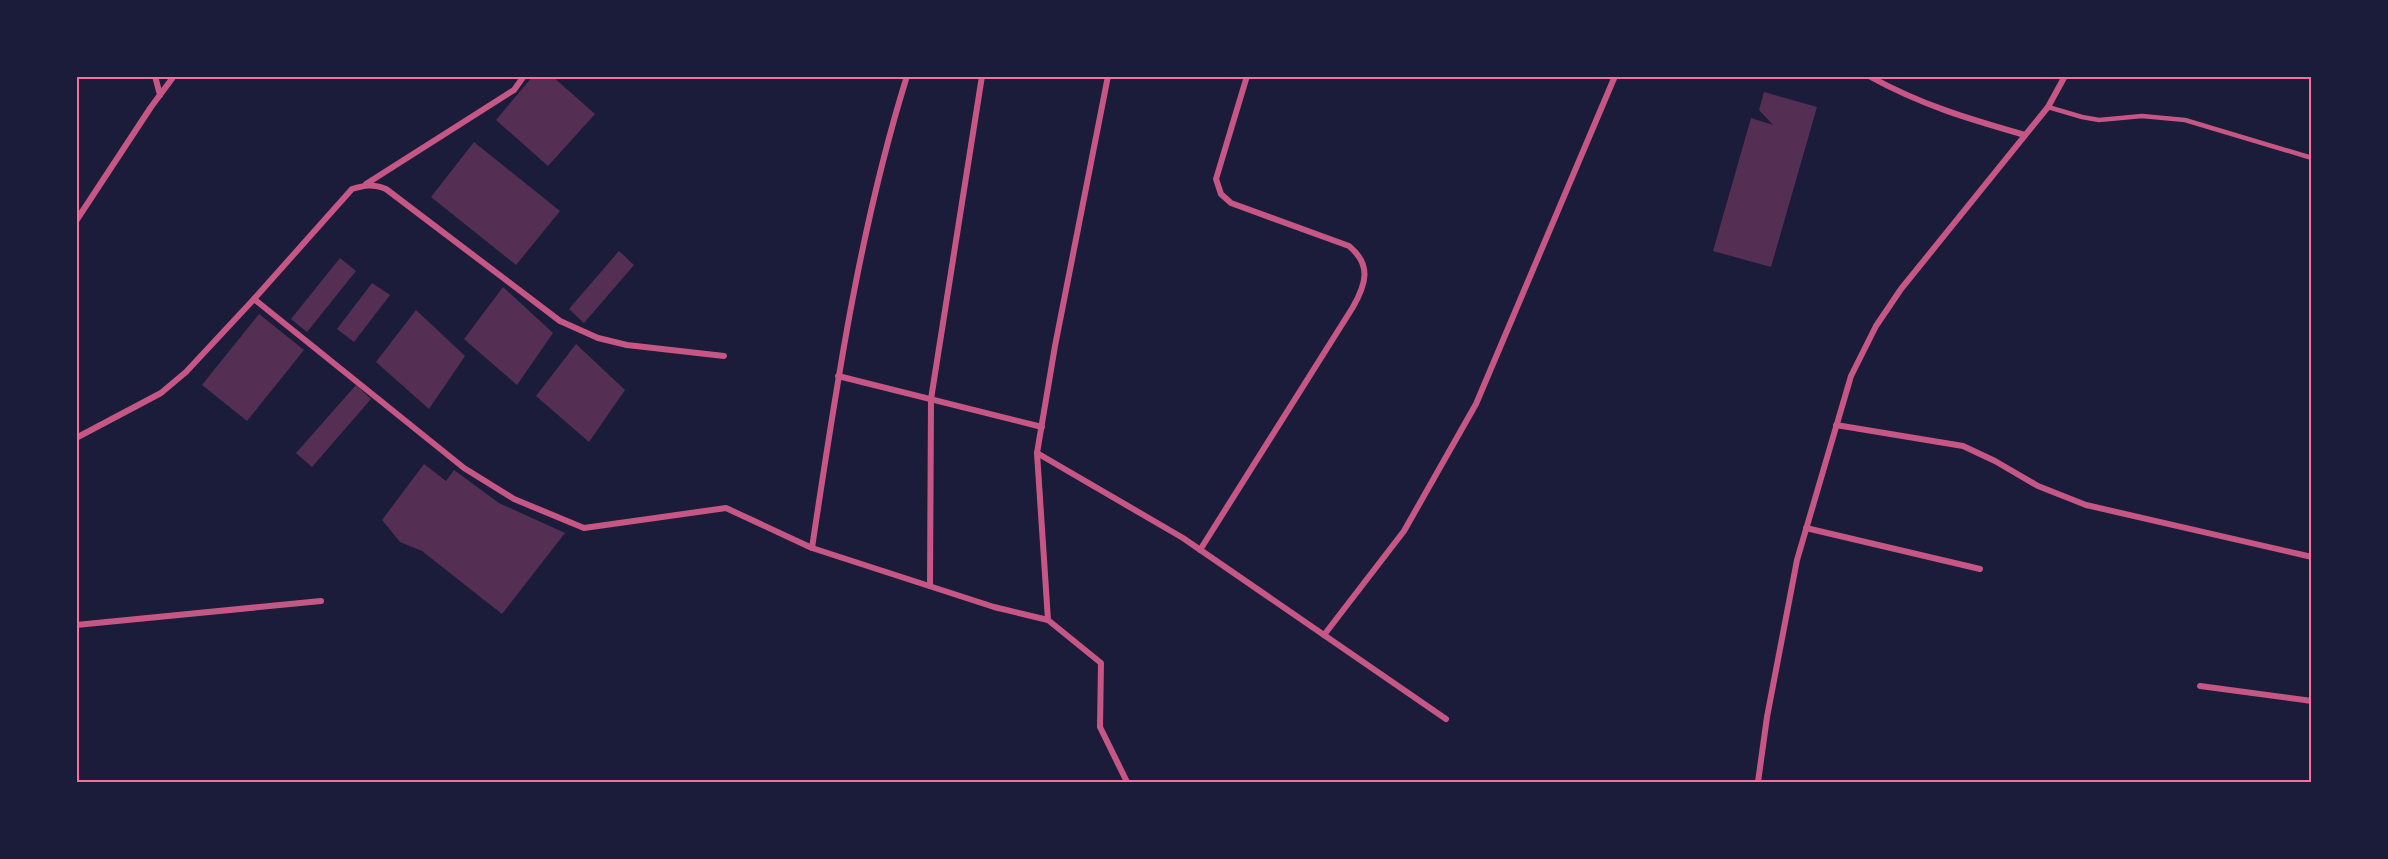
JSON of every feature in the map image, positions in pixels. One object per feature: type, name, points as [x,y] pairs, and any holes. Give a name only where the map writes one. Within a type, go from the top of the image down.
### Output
[{"type":"street","points":[[155,76],[160,95]]},
{"type":"street","points":[[76,221],[174,76]]},
{"type":"street","points":[[76,438],[162,393],[186,372],[352,189],[366,185],[514,90],[524,76]]},
{"type":"street","points":[[812,548],[838,376],[888,138],[907,76]]},
{"type":"street","points":[[930,586],[930,399],[982,76]]},
{"type":"street","points":[[1048,620],[1037,453],[1108,76]]},
{"type":"street","points":[[1200,549],[1353,307],[1362,291],[1365,275],[1360,255],[1349,246],[1230,203],[1221,194],[1216,179],[1247,76]]},
{"type":"street","points":[[1324,635],[1404,531],[1476,404],[1616,76]]},
{"type":"street","points":[[1869,76],[1910,98],[1944,111],[2025,135]]},
{"type":"street","points":[[1758,783],[1767,717],[1797,560],[1851,376],[1876,326],[1901,289],[2048,107],[2066,76]]},
{"type":"street","points":[[366,185],[386,189],[560,321],[598,338],[627,345],[724,356]]},
{"type":"street","points":[[254,299],[464,468],[514,499],[584,528],[726,508],[812,548],[994,607],[1048,620],[1101,663],[1100,727],[1128,783]]},
{"type":"street","points":[[838,376],[1042,427]]},
{"type":"street","points":[[1836,425],[1963,446],[1995,461],[2038,486],[2086,505],[2312,557]]},
{"type":"street","points":[[1037,453],[1200,549],[1446,719]]},
{"type":"street","points":[[1806,528],[1980,569]]},
{"type":"street","points":[[76,625],[321,601]]},
{"type":"street","points":[[2200,686],[2312,701]]},
{"type":"lane","points":[[2048,107],[2100,120],[2142,116],[2185,120],[2312,158]]},
{"type":"building","points":[[533,76],[552,76],[595,114],[548,166],[496,120]]},
{"type":"building","points":[[1764,92],[1817,107],[1771,267],[1713,251],[1751,118],[1773,125],[1759,110]]},
{"type":"building","points":[[474,142],[560,211],[516,265],[431,197]]},
{"type":"building","points":[[619,251],[634,265],[584,323],[569,309]]},
{"type":"building","points":[[340,258],[356,271],[307,332],[291,319]]},
{"type":"building","points":[[372,283],[390,295],[354,342],[337,329]]},
{"type":"building","points":[[503,287],[553,333],[517,385],[464,339]]},
{"type":"building","points":[[416,310],[465,356],[429,409],[376,362]]},
{"type":"building","points":[[259,314],[304,350],[247,421],[202,385]]},
{"type":"building","points":[[576,344],[625,390],[589,442],[536,396]]},
{"type":"building","points":[[356,385],[371,399],[312,467],[296,453]]},
{"type":"building","points":[[424,464],[446,481],[454,470],[499,503],[565,533],[502,614],[422,551],[400,542],[382,520]]}]
